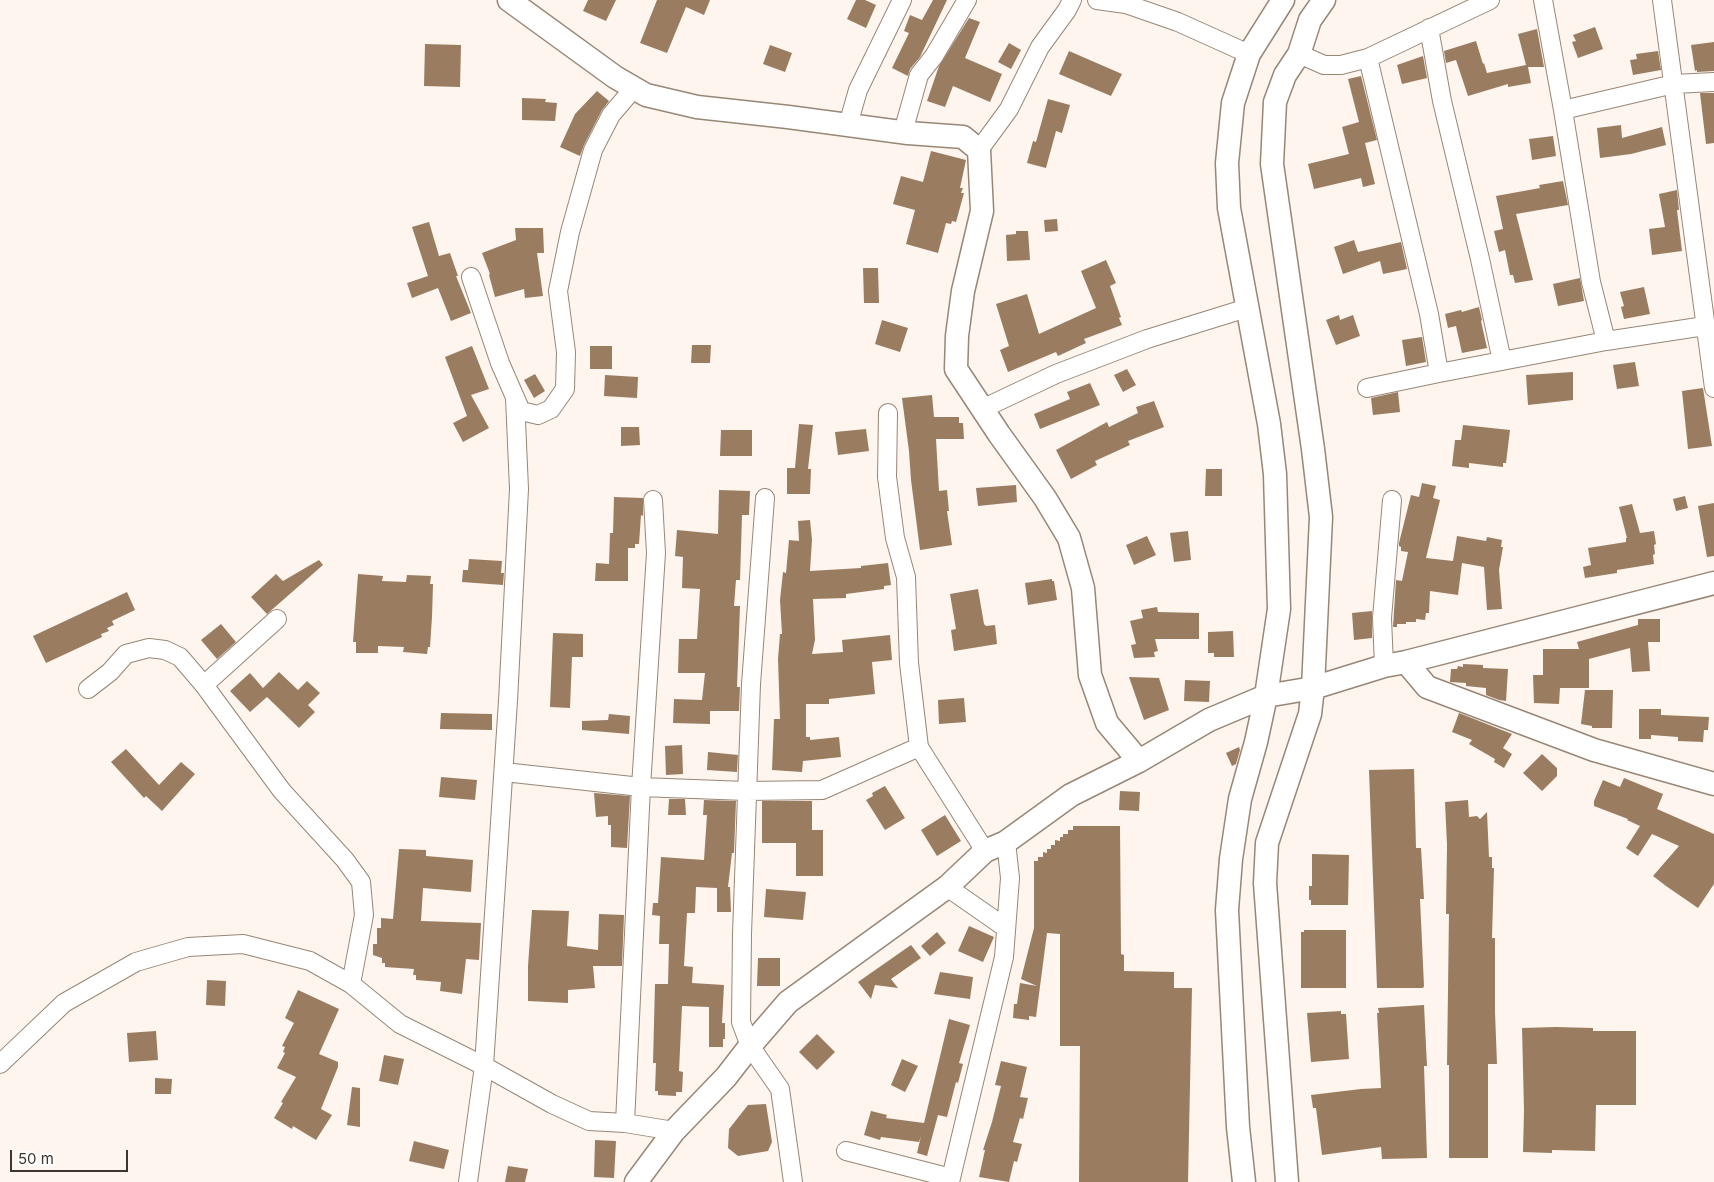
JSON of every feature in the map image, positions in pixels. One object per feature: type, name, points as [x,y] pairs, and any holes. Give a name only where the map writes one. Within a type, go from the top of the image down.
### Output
[{"type":"street","points":[[509,0],[615,77],[646,95],[697,107],[903,132],[963,137],[979,150]]},
{"type":"street","points":[[848,125],[858,90],[902,0]]},
{"type":"street","points":[[903,132],[919,75],[934,56],[967,0]]},
{"type":"street","points":[[1072,0],[1040,47],[1009,109],[979,150],[982,212],[963,291],[957,336],[956,369],[1045,498],[1069,538],[1083,588],[1090,675],[1107,723],[1139,761]]},
{"type":"street","points":[[1097,0],[1126,4],[1178,22],[1250,54]]},
{"type":"street","points":[[1283,0],[1250,54],[1232,103],[1227,163],[1229,208],[1269,424],[1275,474],[1279,609],[1291,691],[1310,714],[1267,843],[1265,884],[1287,1182]]},
{"type":"street","points":[[1244,1182],[1238,1127],[1227,910],[1231,859],[1240,799],[1256,742],[1291,691],[1321,517],[1272,164],[1275,102],[1286,75],[1300,54],[1310,20],[1324,0]]},
{"type":"street","points":[[1300,54],[1324,65],[1341,65],[1368,58],[1490,0]]},
{"type":"street","points":[[1543,0],[1591,282],[1606,341]]},
{"type":"street","points":[[1662,0],[1714,388]]},
{"type":"street","points":[[1428,28],[1442,101],[1480,258],[1502,360]]},
{"type":"street","points":[[1368,58],[1399,196],[1429,314],[1439,373]]},
{"type":"street","points":[[1563,110],[1674,84],[1714,82]]},
{"type":"street","points":[[470,277],[500,363],[521,412],[538,415],[551,409],[565,389],[566,352],[558,291],[570,232],[593,150],[611,115],[634,88]]},
{"type":"street","points":[[982,409],[1056,374],[1148,339],[1247,308]]},
{"type":"street","points":[[1367,388],[1502,360],[1606,341],[1705,326]]},
{"type":"street","points":[[468,1182],[484,1066],[504,772],[519,489],[515,398]]},
{"type":"street","points":[[888,413],[887,477],[895,538],[906,577],[909,663],[919,747],[985,852]]},
{"type":"street","points":[[765,498],[751,684],[746,791],[741,1022],[750,1046],[780,1089],[793,1182]]},
{"type":"street","points":[[626,1123],[641,787],[656,553],[653,500]]},
{"type":"street","points":[[1384,666],[1382,618],[1392,500]]},
{"type":"street","points":[[636,1182],[674,1131],[726,1077],[788,1002],[947,887],[985,852],[1006,842],[1071,795],[1139,761],[1209,720],[1291,691],[1714,583]]},
{"type":"street","points":[[204,685],[277,619]]},
{"type":"street","points":[[88,688],[110,672],[126,654],[148,648],[165,650],[180,657],[204,685],[282,791],[345,860],[361,882],[364,916],[351,984]]},
{"type":"street","points":[[1406,662],[1427,687],[1594,750],[1714,784]]},
{"type":"street","points":[[504,772],[641,787],[746,791],[822,790],[919,747]]},
{"type":"street","points":[[846,1151],[950,1180],[1004,957],[1010,878],[1006,842]]},
{"type":"street","points":[[947,887],[1006,928]]},
{"type":"street","points":[[0,1064],[64,1003],[136,962],[188,946],[243,944],[310,961],[351,984],[400,1024],[484,1066],[552,1104],[589,1121],[626,1123],[674,1131]]},
{"type":"building","points":[[588,0],[616,0],[606,21],[583,11]]},
{"type":"building","points":[[657,0],[710,0],[704,15],[686,7],[667,53],[640,43]]},
{"type":"building","points":[[856,0],[865,0],[876,5],[866,28],[847,19]]},
{"type":"building","points":[[933,0],[947,0],[920,57],[910,69],[908,76],[892,68],[909,33],[904,31],[910,15],[922,20]]},
{"type":"building","points":[[969,18],[980,22],[965,58],[1002,74],[990,102],[953,86],[945,107],[927,101],[939,66]]},
{"type":"building","points":[[1595,27],[1603,49],[1578,58],[1572,42],[1576,41],[1573,35]]},
{"type":"building","points":[[1537,29],[1544,67],[1528,67],[1531,83],[1508,87],[1508,84],[1468,96],[1456,60],[1446,63],[1444,51],[1476,41],[1487,73],[1526,65],[1518,34]]},
{"type":"building","points":[[1714,42],[1714,71],[1695,71],[1691,45]]},
{"type":"building","points":[[1009,43],[1021,50],[1011,69],[998,62]]},
{"type":"building","points":[[425,44],[461,45],[460,87],[424,86]]},
{"type":"building","points":[[770,45],[792,53],[785,72],[763,64]]},
{"type":"building","points":[[1069,51],[1122,74],[1111,96],[1059,74]]},
{"type":"building","points":[[1658,51],[1661,70],[1633,75],[1630,60],[1637,59],[1636,54]]},
{"type":"building","points":[[1423,56],[1427,78],[1402,84],[1397,65]]},
{"type":"building","points":[[1361,76],[1377,140],[1365,143],[1375,184],[1363,187],[1361,178],[1314,189],[1308,164],[1349,154],[1342,127],[1359,122],[1348,79]]},
{"type":"building","points":[[597,91],[609,101],[602,110],[580,156],[560,147],[575,114]]},
{"type":"building","points":[[1700,93],[1714,93],[1714,143],[1706,144]]},
{"type":"building","points":[[522,98],[546,99],[545,102],[557,103],[555,121],[522,120]]},
{"type":"building","points":[[1048,99],[1070,105],[1062,133],[1056,131],[1046,168],[1027,163],[1033,141],[1036,142]]},
{"type":"building","points":[[1621,125],[1622,138],[1662,127],[1666,145],[1631,154],[1600,158],[1597,128]]},
{"type":"building","points":[[1553,136],[1556,156],[1532,160],[1529,139]]},
{"type":"building","points":[[931,151],[966,160],[960,188],[963,188],[961,193],[964,193],[956,222],[946,223],[938,253],[906,244],[915,210],[893,204],[901,176],[923,182]]},
{"type":"building","points":[[1563,181],[1568,205],[1516,214],[1533,280],[1515,283],[1513,275],[1510,275],[1505,250],[1499,252],[1494,231],[1503,229],[1496,196],[1540,188],[1539,185]]},
{"type":"building","points":[[1677,190],[1679,210],[1677,210],[1682,251],[1652,255],[1649,229],[1665,227],[1659,194]]},
{"type":"building","points":[[1057,219],[1058,231],[1045,232],[1044,220]]},
{"type":"building","points":[[429,222],[439,256],[450,253],[458,276],[456,276],[471,313],[451,321],[438,288],[412,298],[407,283],[428,276],[412,227]]},
{"type":"building","points":[[515,228],[543,228],[544,253],[537,253],[543,296],[525,298],[524,289],[495,297],[490,274],[482,253],[516,240]]},
{"type":"building","points":[[1016,231],[1028,231],[1030,260],[1007,261],[1006,235],[1016,234]]},
{"type":"building","points":[[1354,240],[1358,252],[1401,242],[1407,269],[1383,274],[1380,261],[1343,274],[1334,247]]},
{"type":"building","points":[[1106,260],[1116,283],[1110,286],[1122,325],[1084,339],[1086,343],[1058,356],[1056,352],[1008,372],[1000,350],[1009,346],[996,304],[1027,294],[1039,334],[1096,308],[1081,271]]},
{"type":"building","points":[[863,268],[878,268],[879,303],[864,303]]},
{"type":"building","points":[[1580,278],[1584,301],[1558,306],[1553,284]]},
{"type":"building","points":[[1644,287],[1650,314],[1624,319],[1621,307],[1624,306],[1620,292]]},
{"type":"building","points":[[1479,307],[1487,348],[1462,353],[1456,326],[1448,328],[1445,314]]},
{"type":"building","points":[[1339,315],[1340,320],[1353,315],[1360,336],[1336,345],[1326,320]]},
{"type":"building","points":[[882,320],[908,328],[900,352],[875,344]]},
{"type":"building","points":[[1422,337],[1426,362],[1406,366],[1402,340]]},
{"type":"building","points":[[692,345],[711,345],[710,363],[691,363]]},
{"type":"building","points":[[472,346],[489,389],[471,395],[489,428],[463,442],[453,423],[467,416],[445,357]]},
{"type":"building","points":[[590,346],[612,346],[612,369],[590,369]]},
{"type":"building","points":[[1635,362],[1639,386],[1617,389],[1613,365]]},
{"type":"building","points":[[1127,369],[1136,385],[1123,392],[1114,375]]},
{"type":"building","points":[[1573,372],[1573,400],[1528,405],[1526,375]]},
{"type":"building","points":[[535,374],[545,391],[534,398],[524,380]]},
{"type":"building","points":[[605,375],[638,377],[637,398],[604,396]]},
{"type":"building","points":[[1090,383],[1100,405],[1040,429],[1034,414],[1070,399],[1067,392]]},
{"type":"building","points":[[1703,388],[1712,446],[1688,449],[1682,391]]},
{"type":"building","points":[[1398,392],[1400,412],[1373,415],[1371,398]]},
{"type":"building","points":[[932,395],[934,417],[959,417],[959,423],[963,423],[964,439],[936,439],[939,491],[947,490],[949,511],[947,511],[952,545],[920,550],[902,398]]},
{"type":"building","points":[[1154,401],[1164,427],[1128,441],[1130,445],[1095,461],[1097,465],[1071,479],[1056,450],[1107,422],[1109,427],[1138,413],[1136,407]]},
{"type":"building","points":[[799,424],[813,425],[808,469],[811,469],[810,494],[787,494],[787,468],[795,468]]},
{"type":"building","points":[[1463,425],[1510,430],[1506,463],[1503,463],[1503,467],[1469,463],[1469,468],[1452,466],[1455,440],[1461,440]]},
{"type":"building","points":[[621,427],[639,427],[640,445],[621,446]]},
{"type":"building","points":[[866,429],[869,451],[838,455],[835,432]]},
{"type":"building","points":[[721,430],[752,430],[752,456],[720,456]]},
{"type":"building","points":[[1206,469],[1222,469],[1222,496],[1205,496]]},
{"type":"building","points":[[1422,483],[1436,486],[1433,498],[1440,500],[1426,558],[1453,561],[1457,536],[1486,541],[1487,537],[1502,540],[1501,547],[1503,547],[1499,570],[1502,609],[1487,610],[1484,567],[1462,563],[1458,595],[1430,591],[1429,613],[1426,613],[1425,620],[1416,619],[1416,622],[1406,622],[1406,624],[1397,624],[1397,627],[1393,627],[1396,580],[1402,581],[1408,552],[1401,551],[1399,543],[1411,495],[1419,497]]},
{"type":"building","points":[[1016,485],[1017,502],[978,506],[976,488]]},
{"type":"building","points":[[719,490],[750,491],[749,515],[742,515],[740,580],[736,580],[734,606],[740,606],[737,687],[740,687],[739,711],[710,711],[710,724],[673,723],[674,699],[702,700],[705,673],[678,673],[679,639],[697,639],[700,589],[682,588],[683,557],[675,556],[677,530],[718,534]]},
{"type":"building","points":[[1685,496],[1688,508],[1676,511],[1673,499]]},
{"type":"building","points":[[614,497],[643,498],[643,516],[641,515],[639,544],[635,544],[635,548],[628,548],[628,581],[595,581],[596,563],[609,564],[610,533],[613,533]]},
{"type":"building","points":[[1714,503],[1714,556],[1707,557],[1698,506]]},
{"type":"building","points":[[1632,504],[1640,533],[1654,531],[1656,544],[1654,545],[1655,554],[1653,555],[1654,564],[1585,578],[1583,567],[1591,565],[1588,548],[1626,542],[1627,538],[1619,507]]},
{"type":"building","points":[[810,520],[812,540],[810,571],[861,568],[861,566],[888,563],[891,585],[884,586],[884,589],[846,594],[846,598],[813,599],[815,640],[812,654],[843,652],[842,640],[890,635],[892,660],[872,662],[875,694],[829,699],[829,704],[806,704],[806,737],[810,737],[810,740],[839,737],[841,757],[803,761],[802,772],[772,770],[774,719],[780,719],[778,659],[780,634],[782,634],[780,600],[783,572],[786,573],[789,540],[799,541],[798,521]]},
{"type":"building","points":[[1188,531],[1191,560],[1174,562],[1170,533]]},
{"type":"building","points":[[1147,536],[1156,555],[1134,565],[1126,545]]},
{"type":"building","points":[[469,559],[502,561],[503,585],[462,582],[463,570],[468,570]]},
{"type":"building","points":[[319,560],[323,565],[267,614],[251,597],[276,574],[283,581]]},
{"type":"building","points":[[358,574],[383,576],[382,581],[406,582],[407,575],[431,576],[430,584],[433,584],[432,617],[430,647],[428,647],[427,654],[403,652],[404,647],[378,646],[378,653],[356,653],[356,642],[353,642]]},
{"type":"building","points":[[1052,579],[1057,600],[1028,605],[1025,583]]},
{"type":"building","points":[[978,589],[984,624],[986,626],[995,625],[997,644],[954,651],[951,630],[956,629],[950,594]]},
{"type":"building","points":[[127,592],[135,610],[112,621],[114,625],[107,628],[109,631],[101,634],[102,637],[46,663],[33,636]]},
{"type":"building","points":[[1157,607],[1158,612],[1199,613],[1199,639],[1155,639],[1158,651],[1154,652],[1155,657],[1134,658],[1131,645],[1136,644],[1130,621],[1143,618],[1141,610]]},
{"type":"building","points":[[1372,611],[1372,638],[1354,640],[1352,613]]},
{"type":"building","points":[[1638,619],[1660,619],[1660,642],[1648,642],[1650,671],[1632,672],[1630,648],[1589,659],[1589,688],[1560,688],[1559,704],[1534,703],[1533,675],[1543,675],[1543,649],[1579,649],[1577,642],[1638,625]]},
{"type":"building","points":[[221,624],[236,642],[217,659],[201,640]]},
{"type":"building","points":[[1233,631],[1234,657],[1214,657],[1214,653],[1208,653],[1208,632]]},
{"type":"building","points":[[553,633],[583,634],[583,657],[572,657],[570,708],[550,707]]},
{"type":"building","points":[[1463,664],[1483,665],[1483,668],[1508,669],[1506,701],[1486,695],[1486,688],[1466,686],[1466,683],[1450,682],[1451,669],[1457,669],[1458,666],[1463,667]]},
{"type":"building","points":[[279,672],[298,690],[307,681],[320,693],[308,705],[315,712],[299,728],[267,697],[250,712],[230,691],[250,673],[263,688]]},
{"type":"building","points":[[1129,677],[1159,678],[1169,710],[1144,720]]},
{"type":"building","points":[[1185,680],[1210,681],[1209,702],[1184,701]]},
{"type":"building","points":[[1585,690],[1613,690],[1612,728],[1592,728],[1592,726],[1581,724]]},
{"type":"building","points":[[964,698],[966,722],[939,724],[938,700]]},
{"type":"building","points":[[1639,709],[1661,709],[1661,715],[1709,717],[1708,730],[1704,730],[1703,742],[1678,741],[1678,737],[1651,735],[1651,739],[1639,739]]},
{"type":"building","points":[[441,713],[492,714],[492,730],[440,729]]},
{"type":"building","points":[[1459,713],[1512,734],[1503,748],[1512,754],[1504,768],[1494,762],[1495,759],[1469,744],[1472,740],[1452,732]]},
{"type":"building","points":[[609,714],[630,716],[629,734],[582,730],[582,721],[608,720]]},
{"type":"building","points":[[682,745],[683,774],[666,775],[665,746]]},
{"type":"building","points":[[1239,747],[1240,750],[1236,764],[1232,766],[1226,753]]},
{"type":"building","points":[[126,749],[159,785],[181,762],[195,774],[162,811],[146,796],[144,798],[111,762]]},
{"type":"building","points":[[708,752],[738,755],[737,772],[707,770]]},
{"type":"building","points":[[1542,754],[1557,768],[1557,776],[1542,791],[1523,773]]},
{"type":"building","points":[[1414,769],[1416,848],[1421,848],[1424,899],[1420,899],[1424,986],[1423,988],[1377,988],[1369,770]]},
{"type":"building","points":[[441,777],[477,780],[475,800],[439,797]]},
{"type":"building","points":[[1624,778],[1663,794],[1657,809],[1714,834],[1714,884],[1698,908],[1653,876],[1679,846],[1652,834],[1638,856],[1626,848],[1640,826],[1628,819],[1594,806],[1594,801],[1603,780],[1620,787]]},
{"type":"building","points":[[885,786],[905,818],[885,830],[866,800],[873,796],[872,793]]},
{"type":"building","points":[[1120,791],[1140,792],[1139,811],[1119,810]]},
{"type":"building","points":[[594,793],[630,796],[627,848],[611,847],[611,825],[608,825],[608,816],[596,817]]},
{"type":"building","points":[[669,799],[685,799],[686,815],[668,815]]},
{"type":"building","points":[[704,800],[736,801],[734,853],[732,853],[728,887],[730,887],[731,912],[717,912],[717,888],[696,887],[695,913],[687,913],[684,966],[693,967],[692,983],[724,985],[722,1023],[725,1023],[725,1039],[723,1039],[723,1047],[709,1047],[709,1007],[682,1006],[679,1071],[683,1072],[682,1092],[676,1092],[676,1096],[658,1095],[658,1091],[655,1091],[656,1063],[653,1063],[655,984],[668,984],[669,944],[659,944],[660,916],[652,915],[653,903],[658,903],[661,857],[704,860],[707,815],[703,815]]},
{"type":"building","points":[[1468,800],[1469,817],[1477,816],[1480,819],[1487,812],[1489,857],[1492,857],[1492,868],[1494,868],[1492,938],[1495,938],[1497,1064],[1488,1064],[1488,1158],[1449,1158],[1449,1065],[1447,1065],[1449,914],[1446,914],[1447,845],[1445,802]]},
{"type":"building","points":[[762,801],[812,801],[812,830],[823,830],[823,876],[796,876],[796,843],[762,843]]},
{"type":"building","points":[[945,815],[961,841],[937,856],[921,830]]},
{"type":"building","points":[[1073,826],[1120,826],[1121,954],[1124,955],[1124,971],[1174,972],[1174,988],[1192,988],[1188,1182],[1079,1182],[1080,1046],[1060,1046],[1060,934],[1047,933],[1036,1017],[1029,1016],[1029,1020],[1013,1018],[1014,1004],[1017,1004],[1020,983],[1037,986],[1021,979],[1034,928],[1034,861],[1038,861],[1038,857],[1043,857],[1043,852],[1047,853],[1047,849],[1051,849],[1051,845],[1055,845],[1055,840],[1060,841],[1060,837],[1063,837],[1063,834],[1068,834],[1068,830],[1073,830]]},
{"type":"building","points":[[399,849],[426,850],[426,856],[473,860],[471,892],[423,888],[421,921],[481,923],[479,960],[466,959],[462,994],[440,991],[441,982],[416,980],[416,975],[413,975],[414,969],[385,967],[385,963],[382,963],[382,958],[373,955],[373,944],[377,944],[377,928],[381,928],[381,918],[393,919]]},
{"type":"building","points":[[1312,854],[1349,855],[1348,905],[1311,905],[1309,886],[1312,886]]},
{"type":"building","points":[[766,889],[806,892],[803,920],[764,917]]},
{"type":"building","points":[[532,910],[569,911],[567,946],[598,950],[599,914],[624,915],[622,966],[593,966],[595,988],[568,990],[568,1003],[528,1001],[528,966]]},
{"type":"building","points":[[969,926],[994,937],[983,962],[958,951]]},
{"type":"building","points":[[1304,930],[1346,930],[1346,988],[1301,988],[1301,932],[1304,932]]},
{"type":"building","points":[[937,932],[946,943],[930,956],[921,946]]},
{"type":"building","points":[[911,945],[921,958],[891,979],[898,988],[875,985],[871,999],[858,982]]},
{"type":"building","points":[[758,958],[780,958],[780,986],[757,986]]},
{"type":"building","points":[[940,972],[973,977],[970,999],[934,994]]},
{"type":"building","points":[[207,980],[226,981],[225,1006],[206,1005]]},
{"type":"building","points":[[298,990],[339,1009],[319,1054],[338,1062],[338,1067],[321,1109],[332,1115],[316,1140],[293,1126],[292,1129],[274,1118],[296,1077],[277,1068],[285,1053],[283,1052],[285,1047],[282,1046],[294,1023],[285,1018]]},
{"type":"building","points":[[1424,1005],[1427,1066],[1424,1066],[1427,1158],[1382,1159],[1381,1147],[1322,1155],[1316,1108],[1313,1108],[1311,1095],[1381,1088],[1378,1008]]},
{"type":"building","points":[[1341,1011],[1341,1014],[1346,1014],[1349,1059],[1311,1062],[1307,1013]]},
{"type":"building","points":[[949,1019],[970,1025],[959,1063],[963,1064],[947,1117],[938,1115],[927,1156],[917,1153],[921,1136],[919,1142],[881,1137],[880,1140],[864,1135],[871,1111],[887,1115],[886,1118],[924,1123]]},
{"type":"building","points":[[1522,1028],[1593,1028],[1593,1031],[1636,1031],[1636,1105],[1596,1105],[1595,1151],[1552,1150],[1552,1153],[1523,1152]]},
{"type":"building","points":[[156,1031],[158,1060],[129,1062],[127,1033]]},
{"type":"building","points":[[817,1034],[835,1052],[817,1070],[799,1052]]},
{"type":"building","points":[[384,1055],[404,1059],[398,1085],[379,1081]]},
{"type":"building","points":[[902,1059],[918,1066],[905,1092],[891,1085]]},
{"type":"building","points":[[1001,1061],[1027,1067],[1020,1097],[1028,1098],[1023,1119],[1020,1118],[1013,1142],[1022,1144],[1017,1162],[1014,1161],[1009,1182],[979,1177],[985,1150],[983,1150],[1001,1086],[995,1085]]},
{"type":"building","points":[[155,1078],[172,1079],[171,1094],[155,1094]]},
{"type":"building","points":[[352,1087],[360,1088],[360,1127],[347,1125]]},
{"type":"building","points":[[766,1104],[772,1142],[768,1151],[738,1156],[728,1148],[729,1129],[748,1105]]},
{"type":"building","points":[[595,1140],[616,1141],[614,1178],[594,1177]]},
{"type":"building","points":[[414,1141],[449,1150],[444,1169],[409,1161]]},
{"type":"building","points":[[508,1166],[528,1169],[525,1182],[505,1182]]}]
